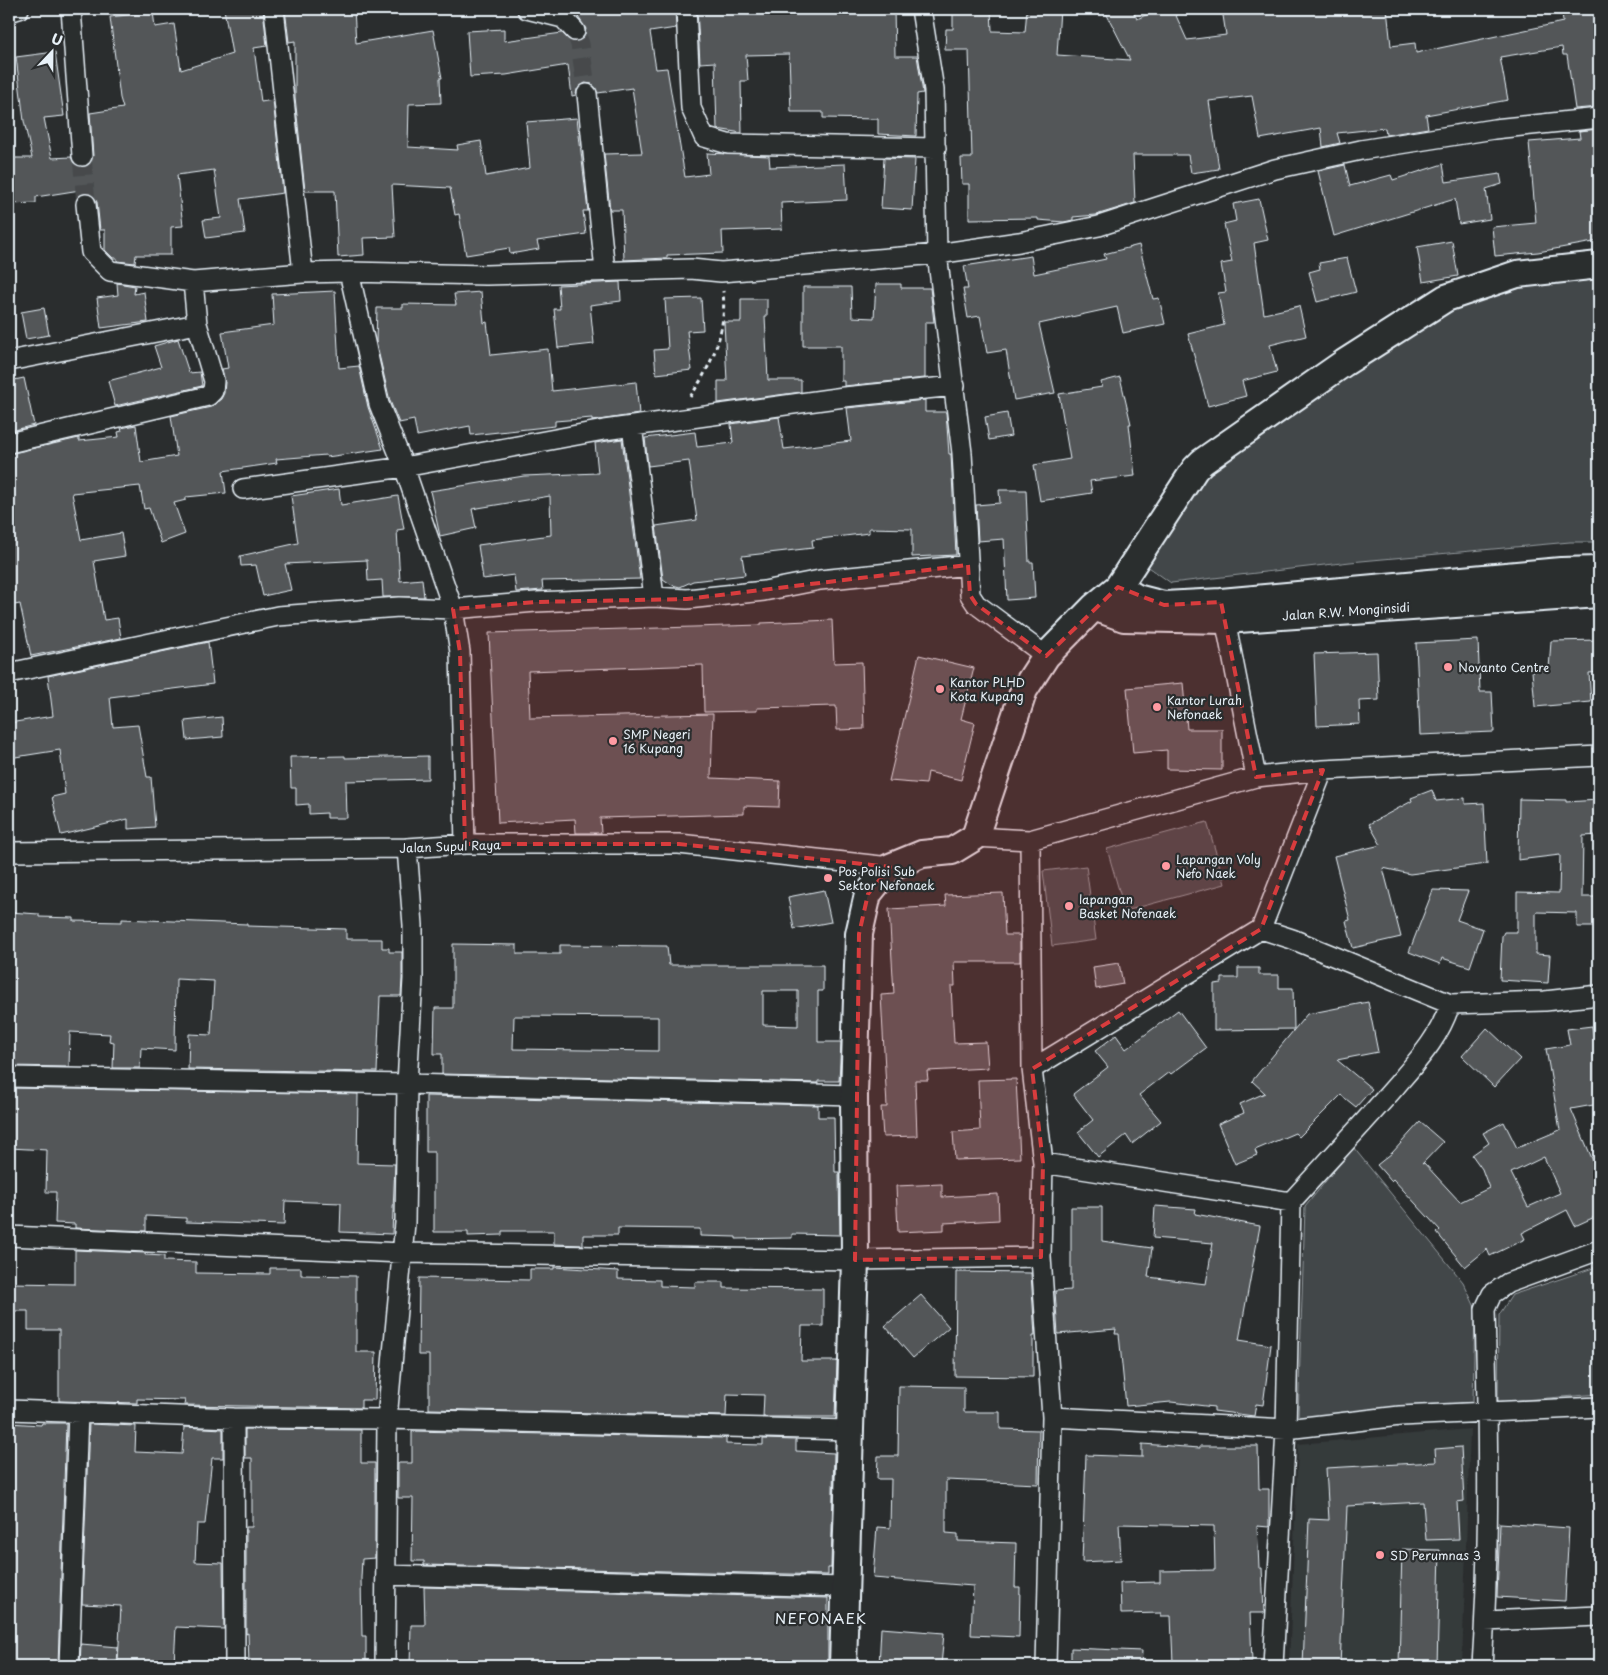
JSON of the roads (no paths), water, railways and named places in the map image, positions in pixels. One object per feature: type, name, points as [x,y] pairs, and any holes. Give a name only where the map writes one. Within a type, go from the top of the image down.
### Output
[{"type":"street","points":[[9,12],[19,9]]},
{"type":"street","points":[[71,9],[82,156]]},
{"type":"street","points":[[274,9],[303,272]]},
{"type":"street","points":[[527,9],[563,18],[575,30]]},
{"type":"street","points":[[686,9],[692,108],[704,138],[728,144],[936,148]]},
{"type":"street","points":[[921,9],[934,90],[938,254],[962,453],[970,595],[976,604],[1046,656]]},
{"type":"street","points":[[587,94],[605,271]]},
{"type":"street","points":[[86,204],[91,252],[110,271],[193,282],[303,272],[486,275],[691,269],[720,272],[938,254],[1019,242],[1099,226],[1275,169],[1361,150],[1494,129],[1599,118]]},
{"type":"street","points":[[975,837],[1024,690],[1046,656],[1094,607],[1118,587],[1194,469],[1353,357],[1446,298],[1518,274],[1599,264]]},
{"type":"street","points":[[349,272],[379,404],[404,467],[453,609],[460,661],[465,844]]},
{"type":"street","points":[[9,443],[208,396],[213,391],[214,381],[197,324],[193,282]]},
{"type":"street","points":[[9,361],[197,324]]},
{"type":"street","points":[[243,489],[404,467],[480,451],[632,426],[844,397],[955,386]]},
{"type":"street","points":[[632,426],[654,597]]},
{"type":"street","points":[[9,673],[278,616],[399,607],[453,609],[536,602],[654,597],[687,599],[764,591],[829,579],[968,565]]},
{"type":"street","name":"Jalan R.W. Monginsidi","points":[[1118,587],[1137,598],[1164,605],[1223,611],[1344,589],[1561,571],[1599,570]]},
{"type":"street","name":"Jalan R.W. Monginsidi","points":[[1094,607],[1124,618],[1223,611],[1599,594]]},
{"type":"street","points":[[1223,611],[1256,777]]},
{"type":"street","points":[[844,1666],[844,1586],[855,1260],[854,1095],[859,934],[868,894],[890,867],[922,854],[952,851],[975,837],[1030,840],[1256,777],[1323,770],[1599,756]]},
{"type":"street","points":[[1032,1069],[1261,929],[1323,770]]},
{"type":"street","points":[[1030,840],[1032,1069],[1043,1163],[1041,1257],[1052,1417],[1046,1666]]},
{"type":"street","name":"Jalan Supul Raya","points":[[9,852],[407,848],[465,844],[679,844],[890,867]]},
{"type":"street","points":[[385,1666],[387,1419],[403,1253],[407,1084],[413,952],[407,848]]},
{"type":"street","points":[[1261,929],[1292,938],[1450,1004],[1545,1000],[1599,995]]},
{"type":"street","points":[[1273,1666],[1286,1429],[1291,1202],[1372,1114],[1433,1042],[1444,1023],[1450,1004]]},
{"type":"street","points":[[9,1077],[854,1095]]},
{"type":"street","points":[[1043,1163],[1291,1202]]},
{"type":"street","points":[[9,1236],[403,1253],[855,1260],[1041,1257]]},
{"type":"street","points":[[1482,1666],[1485,1621],[1487,1412],[1485,1309],[1490,1298],[1508,1283],[1599,1250]]},
{"type":"street","points":[[1052,1417],[1286,1429],[1400,1416],[1599,1407]]},
{"type":"street","points":[[9,1410],[234,1418],[387,1419],[849,1430]]},
{"type":"street","points":[[69,1666],[78,1412]]},
{"type":"street","points":[[234,1418],[236,1666]]},
{"type":"street","points":[[386,1575],[844,1586]]},
{"type":"street","points":[[1485,1621],[1599,1616]]},
{"type":"tunnel","points":[[575,31],[580,44],[587,94]]},
{"type":"tunnel","points":[[82,156],[86,204]]},
{"type":"place","name":"Novanto Centre","points":[[1448,667]]},
{"type":"place","name":"Kantor PLHD Kota Kupang","points":[[940,689]]},
{"type":"place","name":"Kantor Lurah Nefonaek","points":[[1157,707]]},
{"type":"place","name":"SMP Negeri 16 Kupang","points":[[613,741]]},
{"type":"place","name":"Lapangan Voly Nefo Naek","points":[[1166,866]]},
{"type":"place","name":"Pos Polisi Sub Sektor Nefonaek","points":[[828,878]]},
{"type":"place","name":"lapangan Basket Nofenaek","points":[[1069,906]]},
{"type":"place","name":"SD Perumnas 3","points":[[1380,1555]]},
{"type":"district","name":"NEFONAEK","points":[[821,1617]]}]
